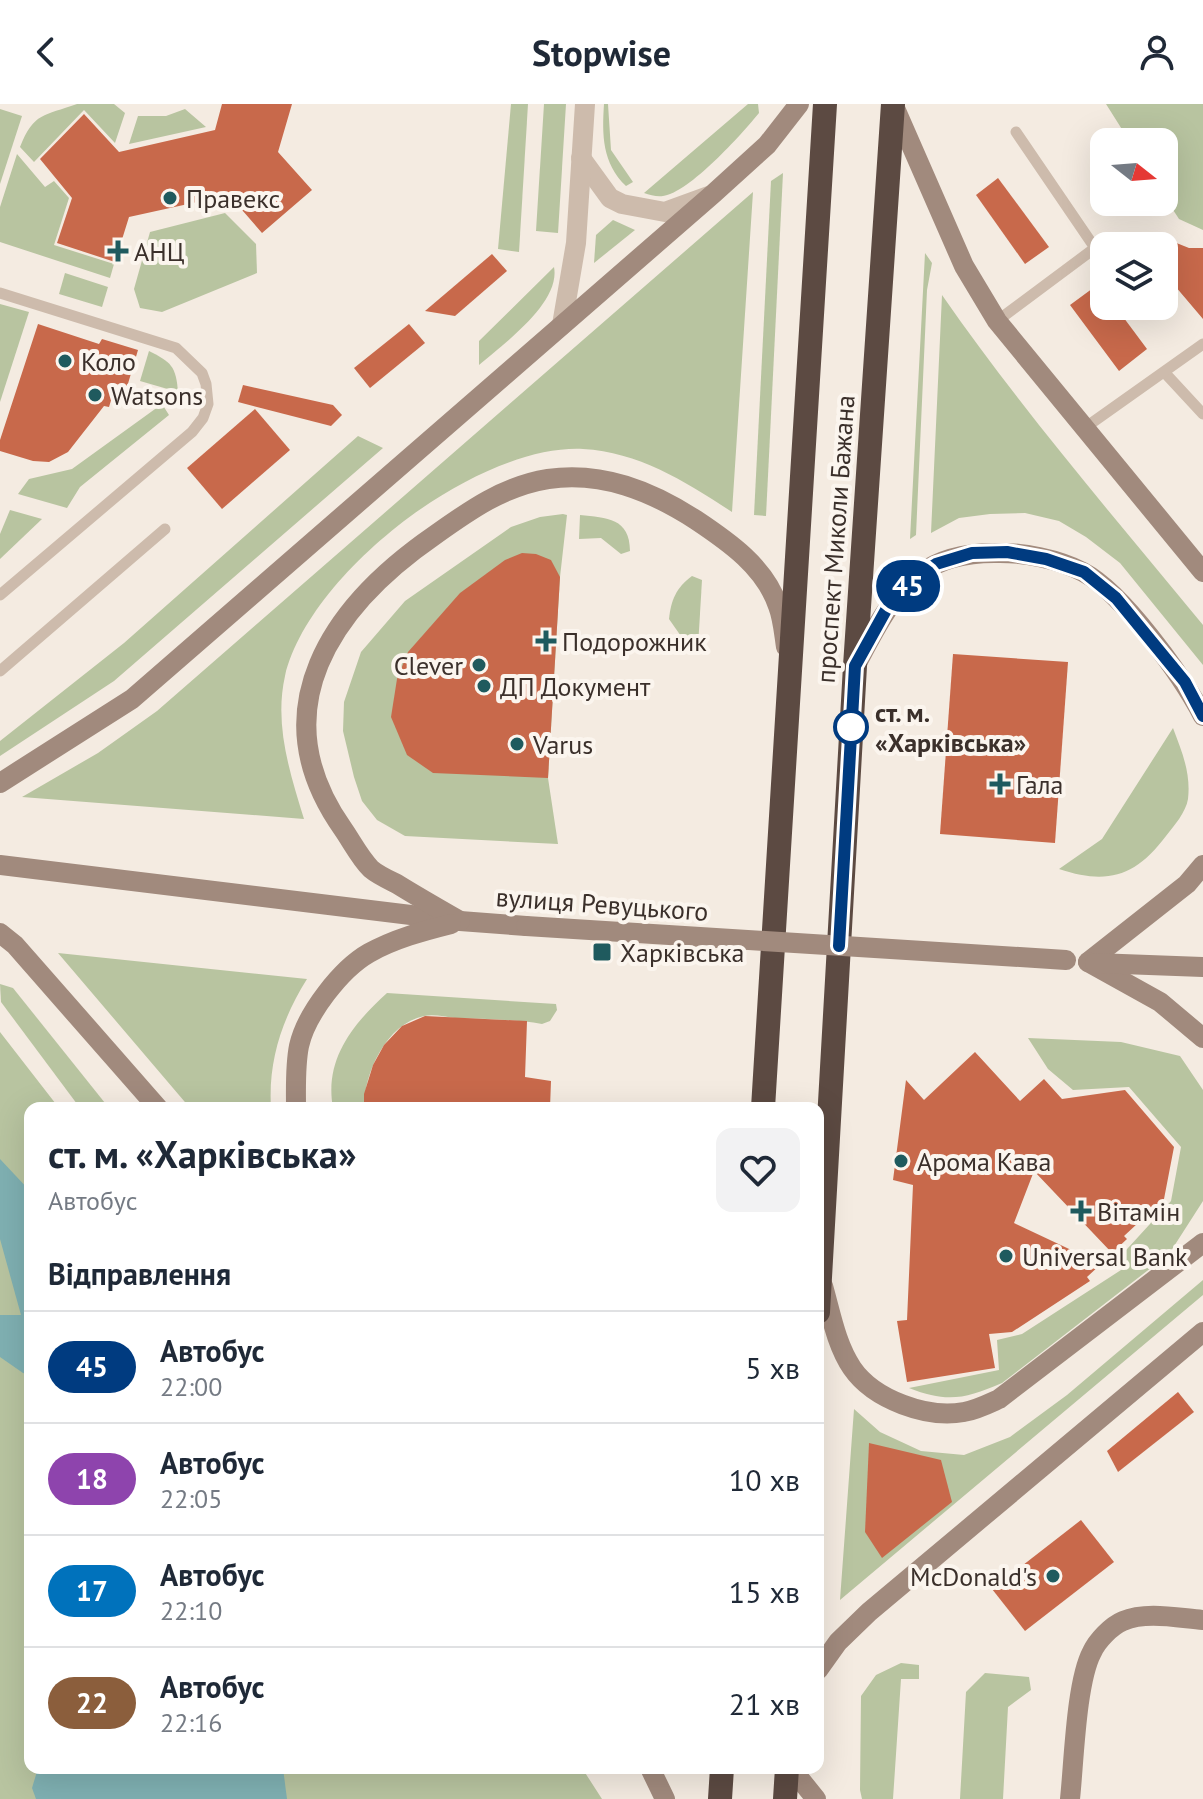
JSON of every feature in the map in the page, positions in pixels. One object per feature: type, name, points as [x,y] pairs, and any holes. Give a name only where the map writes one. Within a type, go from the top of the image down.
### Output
[{"type":"highway","name":"проспект Миколи Бажана","points":[[763,1102],[825,104]]},
{"type":"highway","name":"проспект Миколи Бажана","points":[[824,1207],[855,666],[893,104]]},
{"type":"highway","points":[[720,1799],[722,1774]]},
{"type":"highway","points":[[785,1799],[788,1774]]},
{"type":"street","points":[[562,325],[576,243],[585,104]]},
{"type":"street","points":[[0,783],[132,699],[713,194],[767,145],[799,104]]},
{"type":"street","points":[[893,104],[964,266],[997,321],[1203,572]]},
{"type":"street","points":[[581,158],[610,198],[645,210],[665,212],[713,194]]},
{"type":"street","points":[[460,921],[372,870],[331,812],[310,754],[307,713],[310,681],[323,651],[344,617],[365,592],[422,544],[482,502],[517,487],[548,479],[607,480],[642,489],[729,542],[764,579],[778,606],[789,660]]},
{"type":"street","points":[[855,666],[886,610],[918,575],[936,564],[972,553],[1007,552],[1046,559],[1084,572],[1116,598],[1185,682],[1203,716]]},
{"type":"street","name":"вулиця Ревуцького","points":[[0,865],[460,921],[1203,967]]},
{"type":"street","points":[[1203,865],[1187,884],[1088,962],[1160,1002],[1203,1038]]},
{"type":"street","points":[[296,1102],[300,1043],[313,1014],[337,980],[367,954],[408,936],[460,921]]},
{"type":"street","points":[[0,933],[15,945],[153,1102]]},
{"type":"street","points":[[824,1291],[839,1343],[854,1371],[870,1386],[905,1406],[936,1414],[966,1412],[999,1399],[1203,1243]]},
{"type":"street","points":[[824,1662],[838,1642],[869,1612],[1203,1332]]},
{"type":"street","points":[[1070,1799],[1082,1685],[1092,1652],[1105,1635],[1123,1622],[1151,1616],[1203,1620]]},
{"type":"street","points":[[653,1774],[665,1799]]},
{"type":"street","points":[[794,1774],[816,1799]]},
{"type":"lane","points":[[997,321],[1095,248],[1016,132]]},
{"type":"lane","points":[[0,293],[176,348],[202,373],[208,404],[203,418],[192,432],[0,595]]},
{"type":"lane","points":[[1086,427],[1203,344]]},
{"type":"lane","points":[[1165,373],[1203,414]]},
{"type":"lane","points":[[0,671],[165,529]]},
{"type":"green space","points":[[77,104],[114,104],[125,113],[115,143],[84,110],[34,162],[20,147],[30,127],[41,117]]},
{"type":"green space","points":[[511,104],[528,104],[519,252],[498,249]]},
{"type":"green space","points":[[544,104],[566,104],[558,233],[536,231]]},
{"type":"green space","points":[[604,104],[608,104],[611,150],[633,182],[626,186],[612,168],[605,148]]},
{"type":"green space","points":[[748,104],[758,104],[759,113],[700,174],[674,192],[661,196],[644,193]]},
{"type":"green space","points":[[1106,104],[1203,104],[1203,230],[1177,216],[1178,128],[1121,128]]},
{"type":"green space","points":[[0,109],[22,116],[0,184]]},
{"type":"green space","points":[[185,109],[206,127],[129,144],[138,116],[166,116]]},
{"type":"green space","points":[[17,154],[45,187],[54,181],[69,198],[54,245],[114,264],[110,278],[0,242],[0,207]]},
{"type":"green space","points":[[783,173],[766,516],[754,515],[771,181]]},
{"type":"green space","points":[[753,192],[732,512],[661,470],[604,451],[583,449],[540,453],[495,468],[448,491],[403,522],[362,558],[327,596],[300,636],[285,676],[281,713],[285,749],[304,819],[22,797],[98,753],[157,711]]},
{"type":"green space","points":[[225,213],[256,244],[257,273],[162,312],[140,308],[134,289],[150,232]]},
{"type":"green space","points":[[613,220],[635,230],[594,263],[596,235]]},
{"type":"green space","points":[[925,253],[932,263],[927,290],[916,535],[910,539]]},
{"type":"green space","points":[[554,267],[554,281],[539,309],[515,335],[479,365],[479,341]]},
{"type":"green space","points":[[65,273],[108,287],[102,307],[59,294]]},
{"type":"green space","points":[[942,295],[1036,421],[1203,625],[1203,665],[1120,563],[1059,521],[1025,513],[990,514],[959,518],[931,533]]},
{"type":"green space","points":[[0,304],[29,312],[0,402]]},
{"type":"green space","points":[[149,351],[171,366],[178,392],[140,381]]},
{"type":"green space","points":[[162,404],[169,415],[80,487],[67,508],[18,494],[29,479],[72,469]]},
{"type":"green space","points":[[358,436],[383,448],[114,681],[0,756],[0,741],[124,643]]},
{"type":"green space","points":[[10,510],[42,519],[0,559],[0,534]]},
{"type":"green space","points":[[567,515],[560,577],[548,778],[558,844],[405,836],[377,820],[362,801],[343,731],[344,702],[361,652],[405,601],[511,527],[540,517]]},
{"type":"green space","points":[[580,515],[608,519],[621,526],[629,540],[630,551],[621,554],[601,538],[579,539]]},
{"type":"green space","points":[[692,576],[702,580],[698,647],[692,652],[669,619],[675,595]]},
{"type":"green space","points":[[1173,728],[1187,771],[1189,789],[1187,804],[1166,836],[1143,861],[1119,874],[1092,876],[1059,869],[1102,839]]},
{"type":"green space","points":[[58,953],[307,979],[290,1009],[278,1041],[271,1102],[185,1102]]},
{"type":"green space","points":[[0,984],[13,988],[104,1102],[76,1102],[1,1002]]},
{"type":"green space","points":[[387,993],[556,1004],[557,1010],[550,1021],[542,1024],[432,1015],[411,1021],[388,1039],[380,1052],[368,1080],[364,1102],[332,1102],[331,1090],[337,1058],[363,1017]]},
{"type":"green space","points":[[0,1032],[54,1102],[24,1102],[24,1774],[586,1774],[602,1799],[0,1799]]},
{"type":"green space","points":[[1028,1038],[1121,1042],[1180,1056],[1203,1090],[1203,1201],[1169,1254],[1002,1383],[966,1396],[945,1397],[922,1393],[909,1388],[999,1370],[997,1340],[1022,1334],[1121,1270],[1117,1260],[1171,1201],[1181,1147],[1129,1087],[1073,1090],[1048,1069]]},
{"type":"green space","points":[[1203,1280],[1203,1295],[840,1600],[854,1409],[880,1432],[921,1451],[964,1455],[1010,1437],[1067,1395]]},
{"type":"green space","points":[[901,1663],[919,1665],[919,1679],[901,1679],[893,1799],[862,1799],[861,1696],[876,1675]]},
{"type":"green space","points":[[985,1673],[1029,1677],[1031,1690],[1008,1707],[1003,1799],[960,1799],[966,1692]]},
{"type":"water","points":[[0,1159],[24,1185],[24,1373],[0,1357],[0,1315],[21,1315],[0,1239]]},
{"type":"water","points":[[36,1774],[284,1774],[287,1799],[36,1799],[32,1788]]},
{"type":"building","points":[[222,104],[292,104],[278,152],[312,190],[262,233],[229,195],[129,217],[115,262],[57,243],[72,198],[40,159],[84,114],[119,152],[215,130]]},
{"type":"building","points":[[998,178],[1049,247],[1025,264],[976,195]]},
{"type":"building","points":[[1178,244],[1189,248],[1203,248],[1203,319],[1178,290]]},
{"type":"building","points":[[492,254],[507,271],[455,316],[425,311]]},
{"type":"building","points":[[1090,290],[1090,320],[1125,320],[1147,349],[1119,371],[1070,305]]},
{"type":"building","points":[[38,324],[99,344],[102,339],[138,350],[127,387],[116,384],[109,407],[104,406],[68,452],[49,462],[33,461],[0,451],[0,440]]},
{"type":"building","points":[[409,324],[425,343],[370,388],[354,368]]},
{"type":"building","points":[[243,385],[333,405],[342,415],[331,426],[238,402]]},
{"type":"building","points":[[255,409],[290,450],[222,509],[187,468]]},
{"type":"building","name":"Clever","points":[[522,553],[551,560],[560,577],[548,778],[433,773],[407,755],[391,717],[397,679],[408,652],[460,593],[505,560]]},
{"type":"building","points":[[953,654],[1068,662],[1055,843],[940,834]]},
{"type":"building","points":[[425,1016],[527,1021],[525,1077],[551,1081],[550,1102],[364,1102],[373,1065],[384,1045],[402,1026]]},
{"type":"building","points":[[975,1052],[1020,1101],[1044,1079],[1062,1099],[1125,1090],[1174,1147],[1164,1199],[1124,1236],[1127,1239],[1112,1253],[1034,1171],[1014,1223],[1101,1264],[1087,1277],[1090,1281],[1012,1332],[989,1334],[995,1368],[907,1382],[897,1321],[907,1320],[913,1185],[893,1180],[906,1080],[924,1100]]},
{"type":"building","points":[[1178,1392],[1194,1412],[1118,1472],[1107,1451]]},
{"type":"building","points":[[869,1443],[941,1460],[952,1502],[882,1558],[865,1532]]},
{"type":"building","name":"McDonald's","points":[[1081,1520],[1114,1562],[1025,1631],[992,1589]]},
{"type":"bus line","name":"45","points":[[839,946],[855,666],[886,610],[918,575],[936,564],[972,553],[1007,552],[1046,559],[1084,572],[1116,598],[1185,682],[1203,716]]},
{"type":"place","name":"Правекс","points":[[170,198]]},
{"type":"place","name":"АНЦ","points":[[118,251]]},
{"type":"place","name":"Коло","points":[[65,361]]},
{"type":"place","name":"Watsons","points":[[95,395]]},
{"type":"place","name":"Подорожник","points":[[546,641]]},
{"type":"place","name":"Clever","points":[[479,665]]},
{"type":"place","name":"ДП Документ","points":[[484,686]]},
{"type":"place","name":"ст. м. «Харківська»","points":[[851,727]]},
{"type":"place","name":"Varus","points":[[517,744]]},
{"type":"place","name":"Гала","points":[[1000,784]]},
{"type":"place","name":"Харківська","points":[[602,952]]},
{"type":"place","name":"Арома Кава","points":[[901,1161]]},
{"type":"place","name":"Вітамін","points":[[1081,1211]]},
{"type":"place","name":"Universal Bank","points":[[1006,1256]]},
{"type":"place","name":"McDonald's","points":[[1053,1576]]}]
